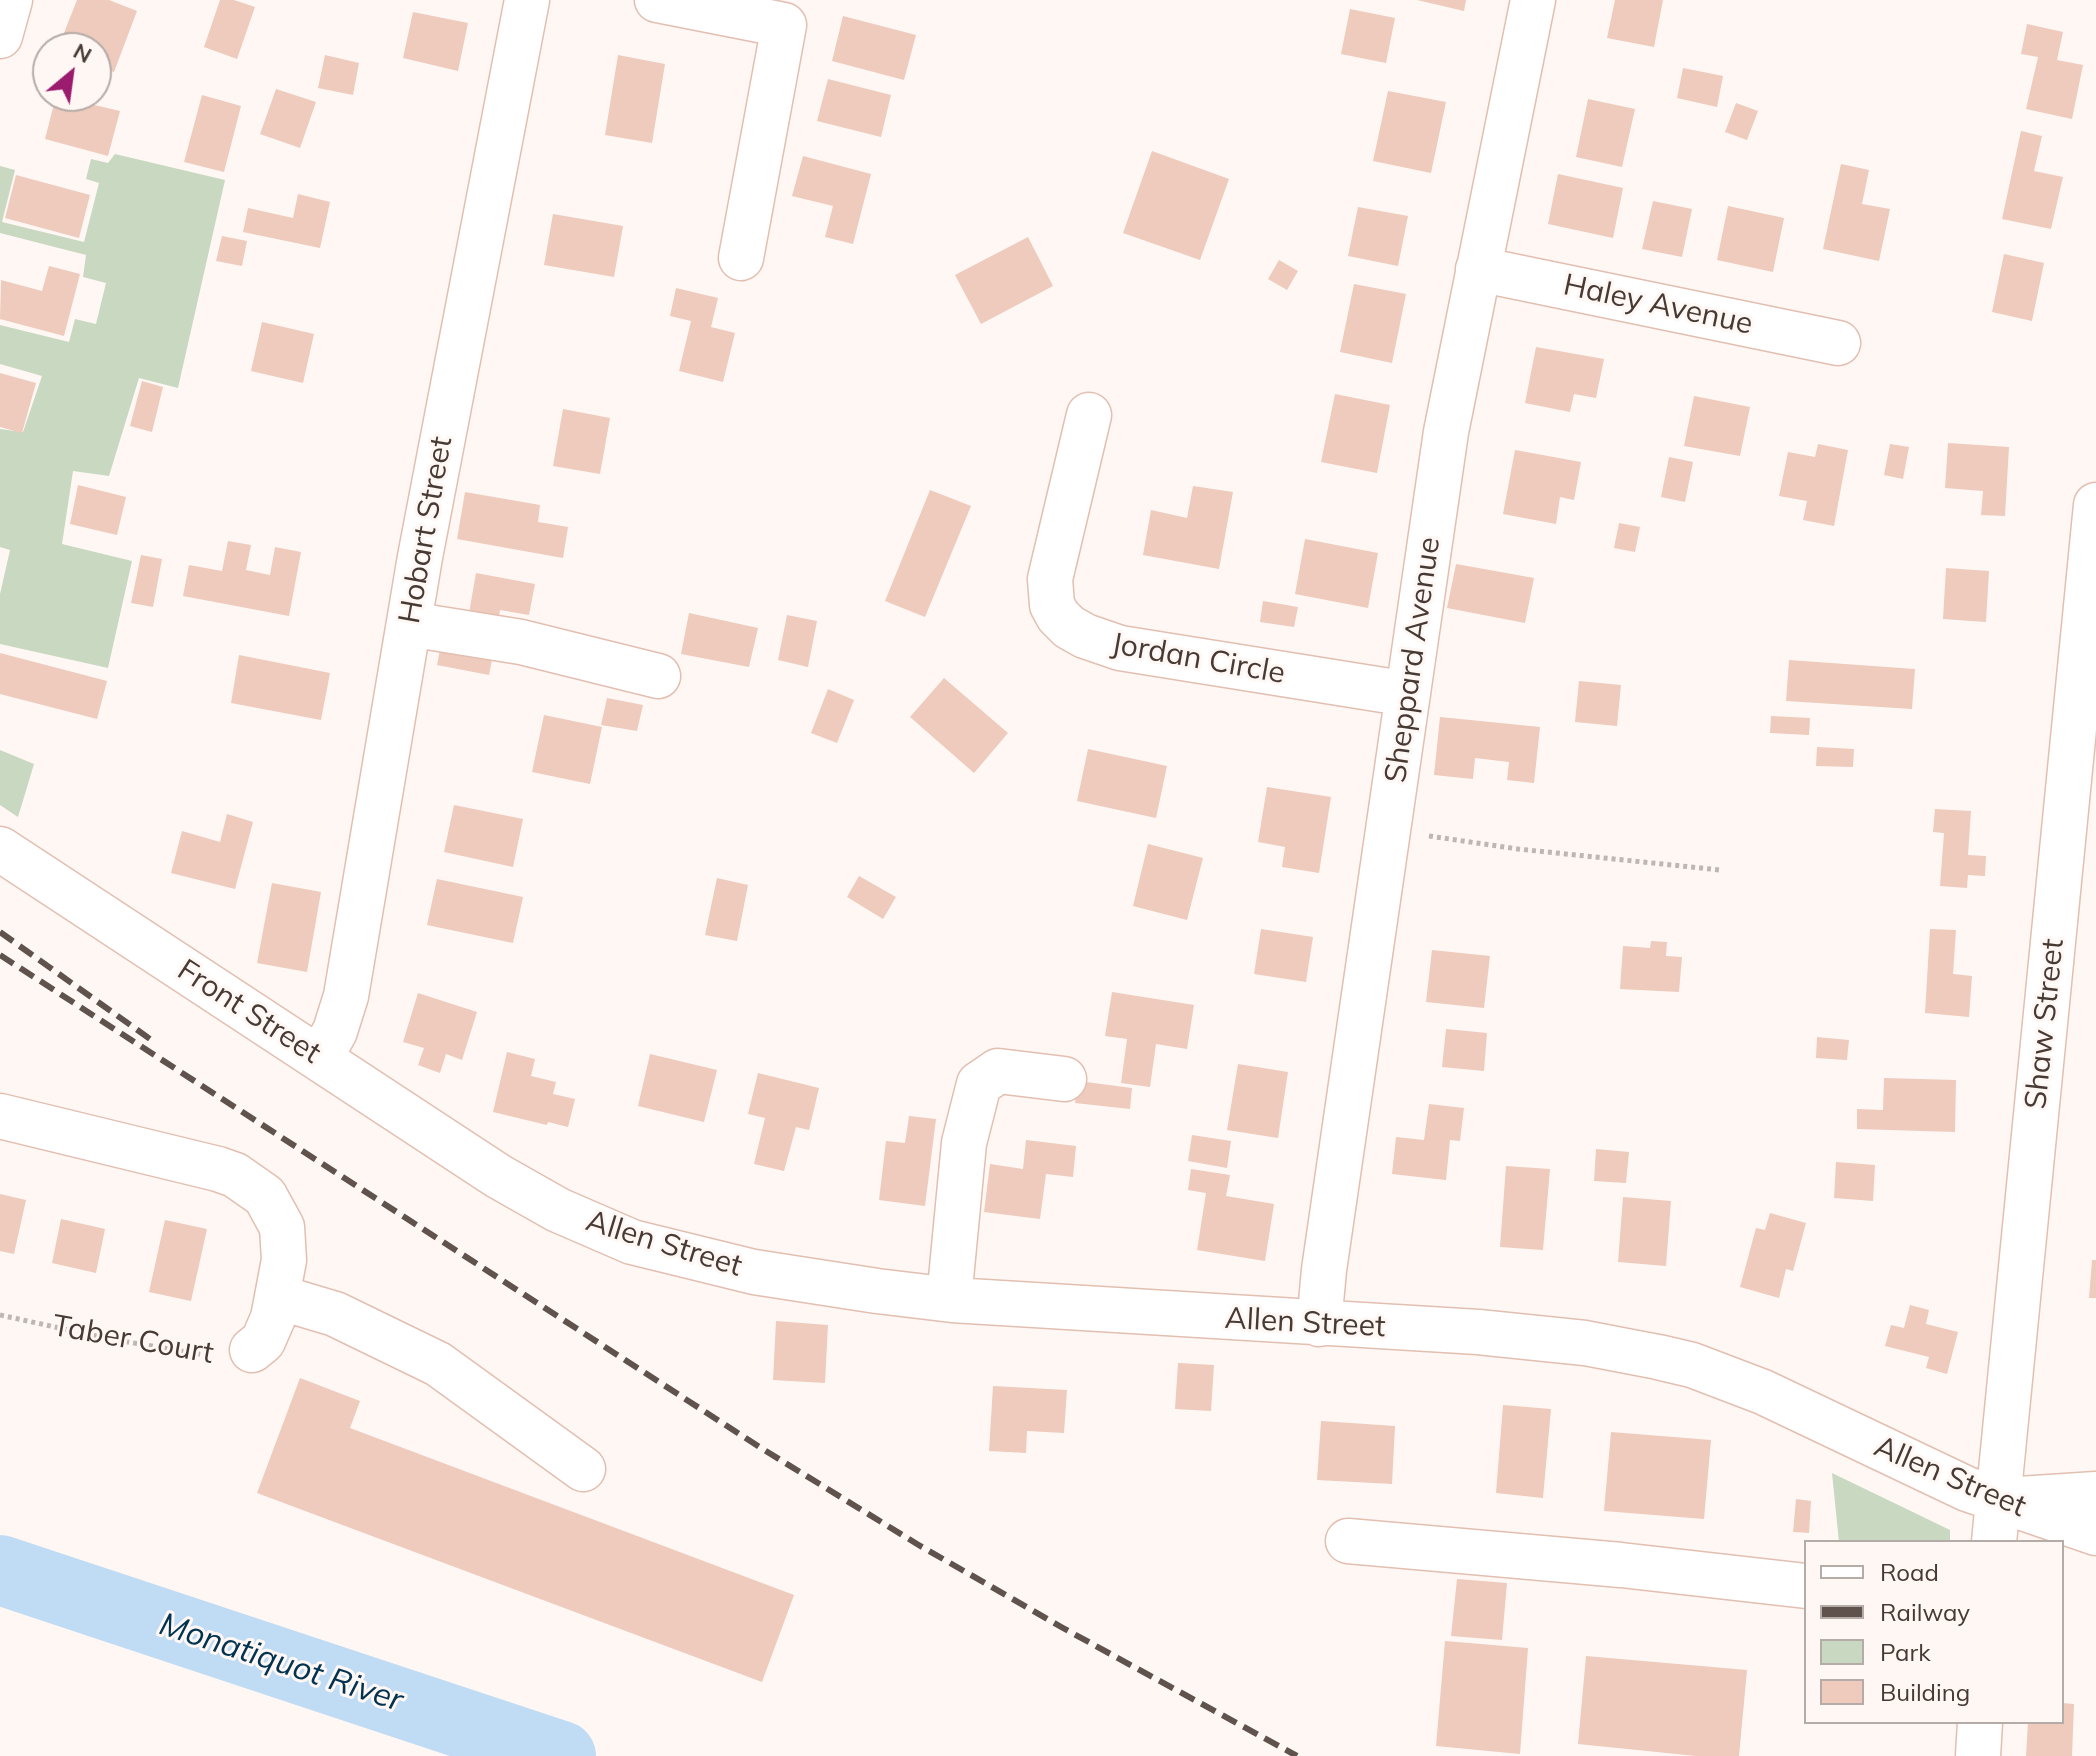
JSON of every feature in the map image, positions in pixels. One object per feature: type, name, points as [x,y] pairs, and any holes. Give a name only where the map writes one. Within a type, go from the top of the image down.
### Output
[{"type":"street","points":[[0,36],[10,0]]},
{"type":"street","name":"Hobart Street","points":[[320,1058],[335,1031],[346,996],[409,624],[527,0]]},
{"type":"street","points":[[657,0],[784,25],[741,258]]},
{"type":"street","name":"Sheppard Avenue","points":[[1319,1324],[1326,1254],[1446,432],[1533,0]]},
{"type":"street","name":"Haley Avenue","points":[[1478,269],[1838,343]]},
{"type":"street","name":"Jordan Circle","points":[[1089,415],[1050,579],[1052,605],[1069,627],[1120,648],[1408,694]]},
{"type":"street","name":"Shaw Street","points":[[1995,1521],[2085,724],[2096,505]]},
{"type":"street","points":[[409,624],[521,642],[658,676]]},
{"type":"street","name":"Front Street","points":[[0,849],[498,1176]]},
{"type":"street","points":[[949,1299],[964,1143],[979,1084],[998,1071],[1064,1079]]},
{"type":"street","points":[[0,1116],[218,1169],[251,1185],[265,1196],[282,1227],[284,1260],[278,1297],[335,1314],[438,1364],[583,1469]]},
{"type":"street","name":"Allen Street","points":[[498,1176],[558,1210],[632,1242],[754,1272],[949,1299],[1478,1332],[1585,1343],[1692,1365],[1763,1392],[1936,1476],[1995,1521],[2096,1533]]},
{"type":"street","name":"Taber Court","points":[[252,1350],[263,1341],[269,1330],[278,1297]]},
{"type":"street","points":[[1995,1521],[2096,1494]]},
{"type":"street","points":[[1348,1541],[1621,1565],[1804,1586]]},
{"type":"path","points":[[1388,831],[1720,870]]},
{"type":"path","name":"Taber Court","points":[[0,1315],[110,1339],[221,1358],[252,1350]]},
{"type":"green space","points":[[115,154],[225,180],[178,388],[139,378],[109,476],[73,471],[62,544],[132,561],[108,668],[0,644],[0,594],[10,550],[0,547],[0,429],[23,432],[42,376],[0,364],[0,325],[69,342],[75,319],[96,324],[106,283],[83,277],[86,255],[0,233],[0,166],[15,170],[2,222],[84,242],[99,183],[86,179],[91,159],[108,163]]},
{"type":"green space","points":[[0,750],[34,764],[18,817],[0,805]]},
{"type":"green space","points":[[1832,1473],[1950,1530],[1950,1540],[1839,1540]]},
{"type":"building","points":[[77,0],[109,0],[137,11],[114,72],[112,32],[64,32]]},
{"type":"building","points":[[220,0],[234,0],[255,7],[237,59],[204,47]]},
{"type":"building","points":[[1417,0],[1466,0],[1464,11]]},
{"type":"building","points":[[1615,0],[1663,0],[1654,47],[1607,38]]},
{"type":"building","points":[[1350,9],[1395,18],[1386,63],[1341,54]]},
{"type":"building","points":[[413,12],[468,23],[458,71],[403,58]]},
{"type":"building","points":[[843,16],[916,35],[904,80],[832,61]]},
{"type":"building","points":[[2027,24],[2063,32],[2057,60],[2083,65],[2072,119],[2026,109],[2038,57],[2021,54]]},
{"type":"building","points":[[325,55],[359,63],[353,95],[318,88]]},
{"type":"building","points":[[618,55],[665,64],[652,143],[605,135]]},
{"type":"building","points":[[1683,68],[1723,76],[1717,107],[1677,98]]},
{"type":"building","points":[[828,79],[891,95],[881,137],[817,121]]},
{"type":"building","points":[[276,89],[316,102],[300,148],[260,134]]},
{"type":"building","points":[[1388,91],[1446,102],[1431,173],[1373,161]]},
{"type":"building","points":[[202,95],[241,106],[224,172],[184,162]]},
{"type":"building","points":[[1588,99],[1635,109],[1622,167],[1576,157]]},
{"type":"building","points":[[1736,103],[1758,111],[1747,140],[1725,132]]},
{"type":"building","points":[[120,111],[108,156],[45,139],[52,112]]},
{"type":"building","points":[[2021,131],[2042,136],[2034,171],[2063,177],[2051,229],[2002,219]]},
{"type":"building","points":[[1152,151],[1229,179],[1200,260],[1123,233]]},
{"type":"building","points":[[803,156],[871,174],[853,244],[825,237],[833,206],[792,196]]},
{"type":"building","points":[[1841,164],[1869,170],[1862,204],[1890,209],[1879,261],[1823,249]]},
{"type":"building","points":[[1558,174],[1623,188],[1613,238],[1548,224]]},
{"type":"building","points":[[16,175],[90,195],[79,238],[5,218]]},
{"type":"building","points":[[298,194],[330,202],[320,248],[243,232],[248,208],[293,218]]},
{"type":"building","points":[[1653,201],[1692,209],[1682,257],[1642,249]]},
{"type":"building","points":[[1728,206],[1784,218],[1773,272],[1717,260]]},
{"type":"building","points":[[1358,207],[1408,216],[1398,266],[1348,256]]},
{"type":"building","points":[[553,214],[623,226],[614,277],[544,265]]},
{"type":"building","points":[[222,236],[247,241],[242,266],[216,261]]},
{"type":"building","points":[[1028,237],[1053,286],[981,324],[955,275]]},
{"type":"building","points":[[2004,254],[2044,263],[2032,321],[1992,312]]},
{"type":"building","points":[[1279,260],[1298,271],[1287,290],[1268,279]]},
{"type":"building","points":[[49,266],[80,274],[64,336],[0,319],[1,280],[42,291]]},
{"type":"building","points":[[1354,284],[1406,294],[1392,363],[1340,352]]},
{"type":"building","points":[[676,288],[718,298],[711,327],[735,333],[723,382],[679,371],[691,321],[670,316]]},
{"type":"building","points":[[262,322],[314,334],[303,383],[251,371]]},
{"type":"building","points":[[1536,347],[1604,359],[1596,398],[1574,394],[1570,412],[1525,403]]},
{"type":"building","points":[[0,373],[36,383],[22,433],[0,427]]},
{"type":"building","points":[[142,381],[163,387],[152,432],[130,426]]},
{"type":"building","points":[[1335,394],[1390,405],[1377,473],[1321,462]]},
{"type":"building","points":[[1694,396],[1750,407],[1740,456],[1684,446]]},
{"type":"building","points":[[563,409],[610,418],[600,474],[553,466]]},
{"type":"building","points":[[1948,443],[2009,447],[2005,516],[1981,515],[1983,491],[1945,488]]},
{"type":"building","points":[[1818,444],[1848,450],[1834,526],[1803,520],[1807,501],[1779,496],[1788,452],[1815,457]]},
{"type":"building","points":[[1890,444],[1909,447],[1903,479],[1884,475]]},
{"type":"building","points":[[1515,450],[1581,462],[1574,500],[1560,497],[1556,524],[1503,514]]},
{"type":"building","points":[[1669,457],[1693,462],[1685,502],[1661,497]]},
{"type":"building","points":[[78,485],[126,497],[117,535],[70,524]]},
{"type":"building","points":[[1193,486],[1233,492],[1219,569],[1143,555],[1151,510],[1187,518]]},
{"type":"building","points":[[930,490],[971,506],[925,617],[885,601]]},
{"type":"building","points":[[465,492],[540,505],[538,522],[568,527],[563,558],[457,539]]},
{"type":"building","points":[[1619,523],[1640,527],[1635,552],[1614,548]]},
{"type":"building","points":[[1305,539],[1378,553],[1368,608],[1295,594]]},
{"type":"building","points":[[228,541],[251,545],[246,570],[270,575],[275,547],[301,552],[289,616],[183,596],[189,565],[222,571]]},
{"type":"building","points":[[141,555],[162,559],[153,607],[131,603]]},
{"type":"building","points":[[1456,564],[1534,578],[1525,623],[1447,608]]},
{"type":"building","points":[[1946,568],[1989,571],[1986,622],[1943,619]]},
{"type":"building","points":[[476,573],[535,584],[529,615],[500,610],[498,624],[468,619]]},
{"type":"building","points":[[1263,601],[1298,607],[1294,627],[1260,622]]},
{"type":"building","points":[[689,613],[758,628],[749,667],[681,654]]},
{"type":"building","points":[[787,615],[817,621],[808,667],[778,660]]},
{"type":"building","points":[[442,640],[494,650],[489,675],[437,665]]},
{"type":"building","points":[[0,653],[107,681],[97,719],[0,694]]},
{"type":"building","points":[[239,655],[330,673],[321,720],[231,703]]},
{"type":"building","points":[[1789,660],[1915,669],[1912,709],[1786,701]]},
{"type":"building","points":[[944,678],[1008,733],[974,773],[910,717]]},
{"type":"building","points":[[1579,681],[1621,685],[1617,726],[1575,722]]},
{"type":"building","points":[[828,689],[854,700],[837,743],[811,733]]},
{"type":"building","points":[[607,698],[643,705],[637,731],[601,725]]},
{"type":"building","points":[[544,715],[602,727],[590,784],[532,772]]},
{"type":"building","points":[[1771,716],[1810,718],[1809,735],[1770,733]]},
{"type":"building","points":[[1440,717],[1540,727],[1534,783],[1507,780],[1509,762],[1475,758],[1473,779],[1434,775]]},
{"type":"building","points":[[1817,747],[1854,749],[1853,767],[1816,766]]},
{"type":"building","points":[[1088,749],[1167,766],[1156,818],[1077,801]]},
{"type":"building","points":[[1267,787],[1331,797],[1319,873],[1282,867],[1285,847],[1258,842]]},
{"type":"building","points":[[454,805],[523,819],[513,867],[444,852]]},
{"type":"building","points":[[1935,809],[1971,811],[1968,855],[1986,856],[1985,876],[1968,875],[1967,888],[1940,886],[1944,833],[1933,832]]},
{"type":"building","points":[[227,814],[253,822],[235,889],[171,873],[182,831],[220,842]]},
{"type":"building","points":[[1148,844],[1203,858],[1187,920],[1133,906]]},
{"type":"building","points":[[859,876],[896,897],[883,919],[847,897]]},
{"type":"building","points":[[717,878],[748,885],[737,941],[705,935]]},
{"type":"building","points":[[437,879],[523,897],[513,943],[427,925]]},
{"type":"building","points":[[272,883],[321,892],[307,972],[257,963]]},
{"type":"building","points":[[1261,929],[1313,937],[1306,982],[1254,974]]},
{"type":"building","points":[[1930,929],[1956,930],[1953,974],[1972,976],[1969,1017],[1925,1013]]},
{"type":"building","points":[[1651,941],[1667,942],[1666,956],[1682,957],[1679,992],[1620,989],[1623,946],[1650,948]]},
{"type":"building","points":[[1432,950],[1490,956],[1484,1008],[1426,1002]]},
{"type":"building","points":[[1112,992],[1194,1005],[1187,1049],[1156,1044],[1150,1087],[1121,1083],[1127,1039],[1105,1036]]},
{"type":"building","points":[[418,993],[477,1012],[462,1060],[446,1054],[440,1073],[418,1065],[424,1048],[403,1042]]},
{"type":"building","points":[[1446,1029],[1487,1033],[1484,1071],[1442,1067]]},
{"type":"building","points":[[1817,1037],[1849,1040],[1847,1060],[1816,1058]]},
{"type":"building","points":[[507,1052],[535,1059],[531,1076],[556,1082],[553,1094],[575,1099],[568,1127],[493,1112]]},
{"type":"building","points":[[650,1054],[717,1070],[704,1122],[638,1106]]},
{"type":"building","points":[[1238,1064],[1288,1072],[1278,1138],[1227,1130]]},
{"type":"building","points":[[758,1073],[819,1088],[809,1130],[796,1127],[784,1171],[754,1164],[765,1118],[748,1114]]},
{"type":"building","points":[[1884,1078],[1956,1080],[1955,1132],[1857,1129],[1857,1109],[1883,1110]]},
{"type":"building","points":[[1078,1081],[1132,1088],[1130,1109],[1075,1103]]},
{"type":"building","points":[[1429,1104],[1464,1108],[1460,1141],[1450,1140],[1446,1180],[1392,1174],[1396,1137],[1424,1140]]},
{"type":"building","points":[[909,1116],[936,1119],[925,1206],[879,1200],[886,1141],[905,1143]]},
{"type":"building","points":[[1192,1135],[1231,1141],[1227,1168],[1188,1161]]},
{"type":"building","points":[[1026,1140],[1076,1146],[1073,1177],[1046,1174],[1040,1219],[984,1212],[990,1164],[1023,1169]]},
{"type":"building","points":[[1596,1149],[1629,1152],[1626,1183],[1594,1181]]},
{"type":"building","points":[[1836,1162],[1875,1165],[1873,1201],[1834,1198]]},
{"type":"building","points":[[1506,1166],[1550,1169],[1543,1250],[1500,1247]]},
{"type":"building","points":[[1191,1169],[1230,1175],[1226,1196],[1274,1204],[1265,1261],[1197,1250],[1206,1193],[1188,1190]]},
{"type":"building","points":[[0,1194],[26,1200],[14,1254],[0,1251]]},
{"type":"building","points":[[1623,1197],[1671,1201],[1666,1266],[1618,1262]]},
{"type":"building","points":[[1770,1213],[1806,1223],[1793,1271],[1786,1269],[1779,1298],[1740,1287],[1756,1228],[1765,1230]]},
{"type":"building","points":[[61,1219],[105,1229],[96,1273],[52,1263]]},
{"type":"building","points":[[165,1220],[207,1229],[191,1301],[149,1292]]},
{"type":"building","points":[[2092,1260],[2096,1260],[2096,1298],[2089,1298]]},
{"type":"building","points":[[1910,1305],[1929,1310],[1926,1324],[1958,1332],[1947,1374],[1926,1368],[1929,1357],[1885,1346],[1891,1325],[1904,1328]]},
{"type":"building","points":[[776,1321],[828,1325],[825,1383],[773,1380]]},
{"type":"building","points":[[1178,1363],[1214,1365],[1211,1411],[1175,1409]]},
{"type":"building","points":[[300,1378],[360,1401],[350,1428],[794,1595],[762,1682],[257,1493]]},
{"type":"building","points":[[993,1386],[1067,1390],[1064,1433],[1027,1431],[1026,1453],[989,1451]]},
{"type":"building","points":[[1503,1405],[1551,1409],[1543,1498],[1496,1493]]},
{"type":"building","points":[[1321,1421],[1395,1426],[1392,1484],[1317,1480]]},
{"type":"building","points":[[1611,1432],[1711,1440],[1704,1519],[1604,1511]]},
{"type":"building","points":[[1796,1499],[1811,1501],[1809,1533],[1793,1532]]},
{"type":"building","points":[[1457,1579],[1507,1583],[1502,1640],[1451,1636]]},
{"type":"building","points":[[1445,1641],[1528,1648],[1520,1754],[1436,1746]]},
{"type":"building","points":[[1586,1656],[1747,1670],[1739,1756],[1696,1756],[1578,1744]]},
{"type":"building","points":[[2064,1703],[2074,1704],[2072,1756],[2026,1756],[2028,1724],[2064,1724]]},
{"type":"waterway","name":"Monatiquot River","points":[[0,1570],[561,1756]]},
{"type":"railway","points":[[0,932],[150,1039]]},
{"type":"railway","points":[[0,955],[761,1448],[917,1544],[1063,1628],[1297,1756]]}]
